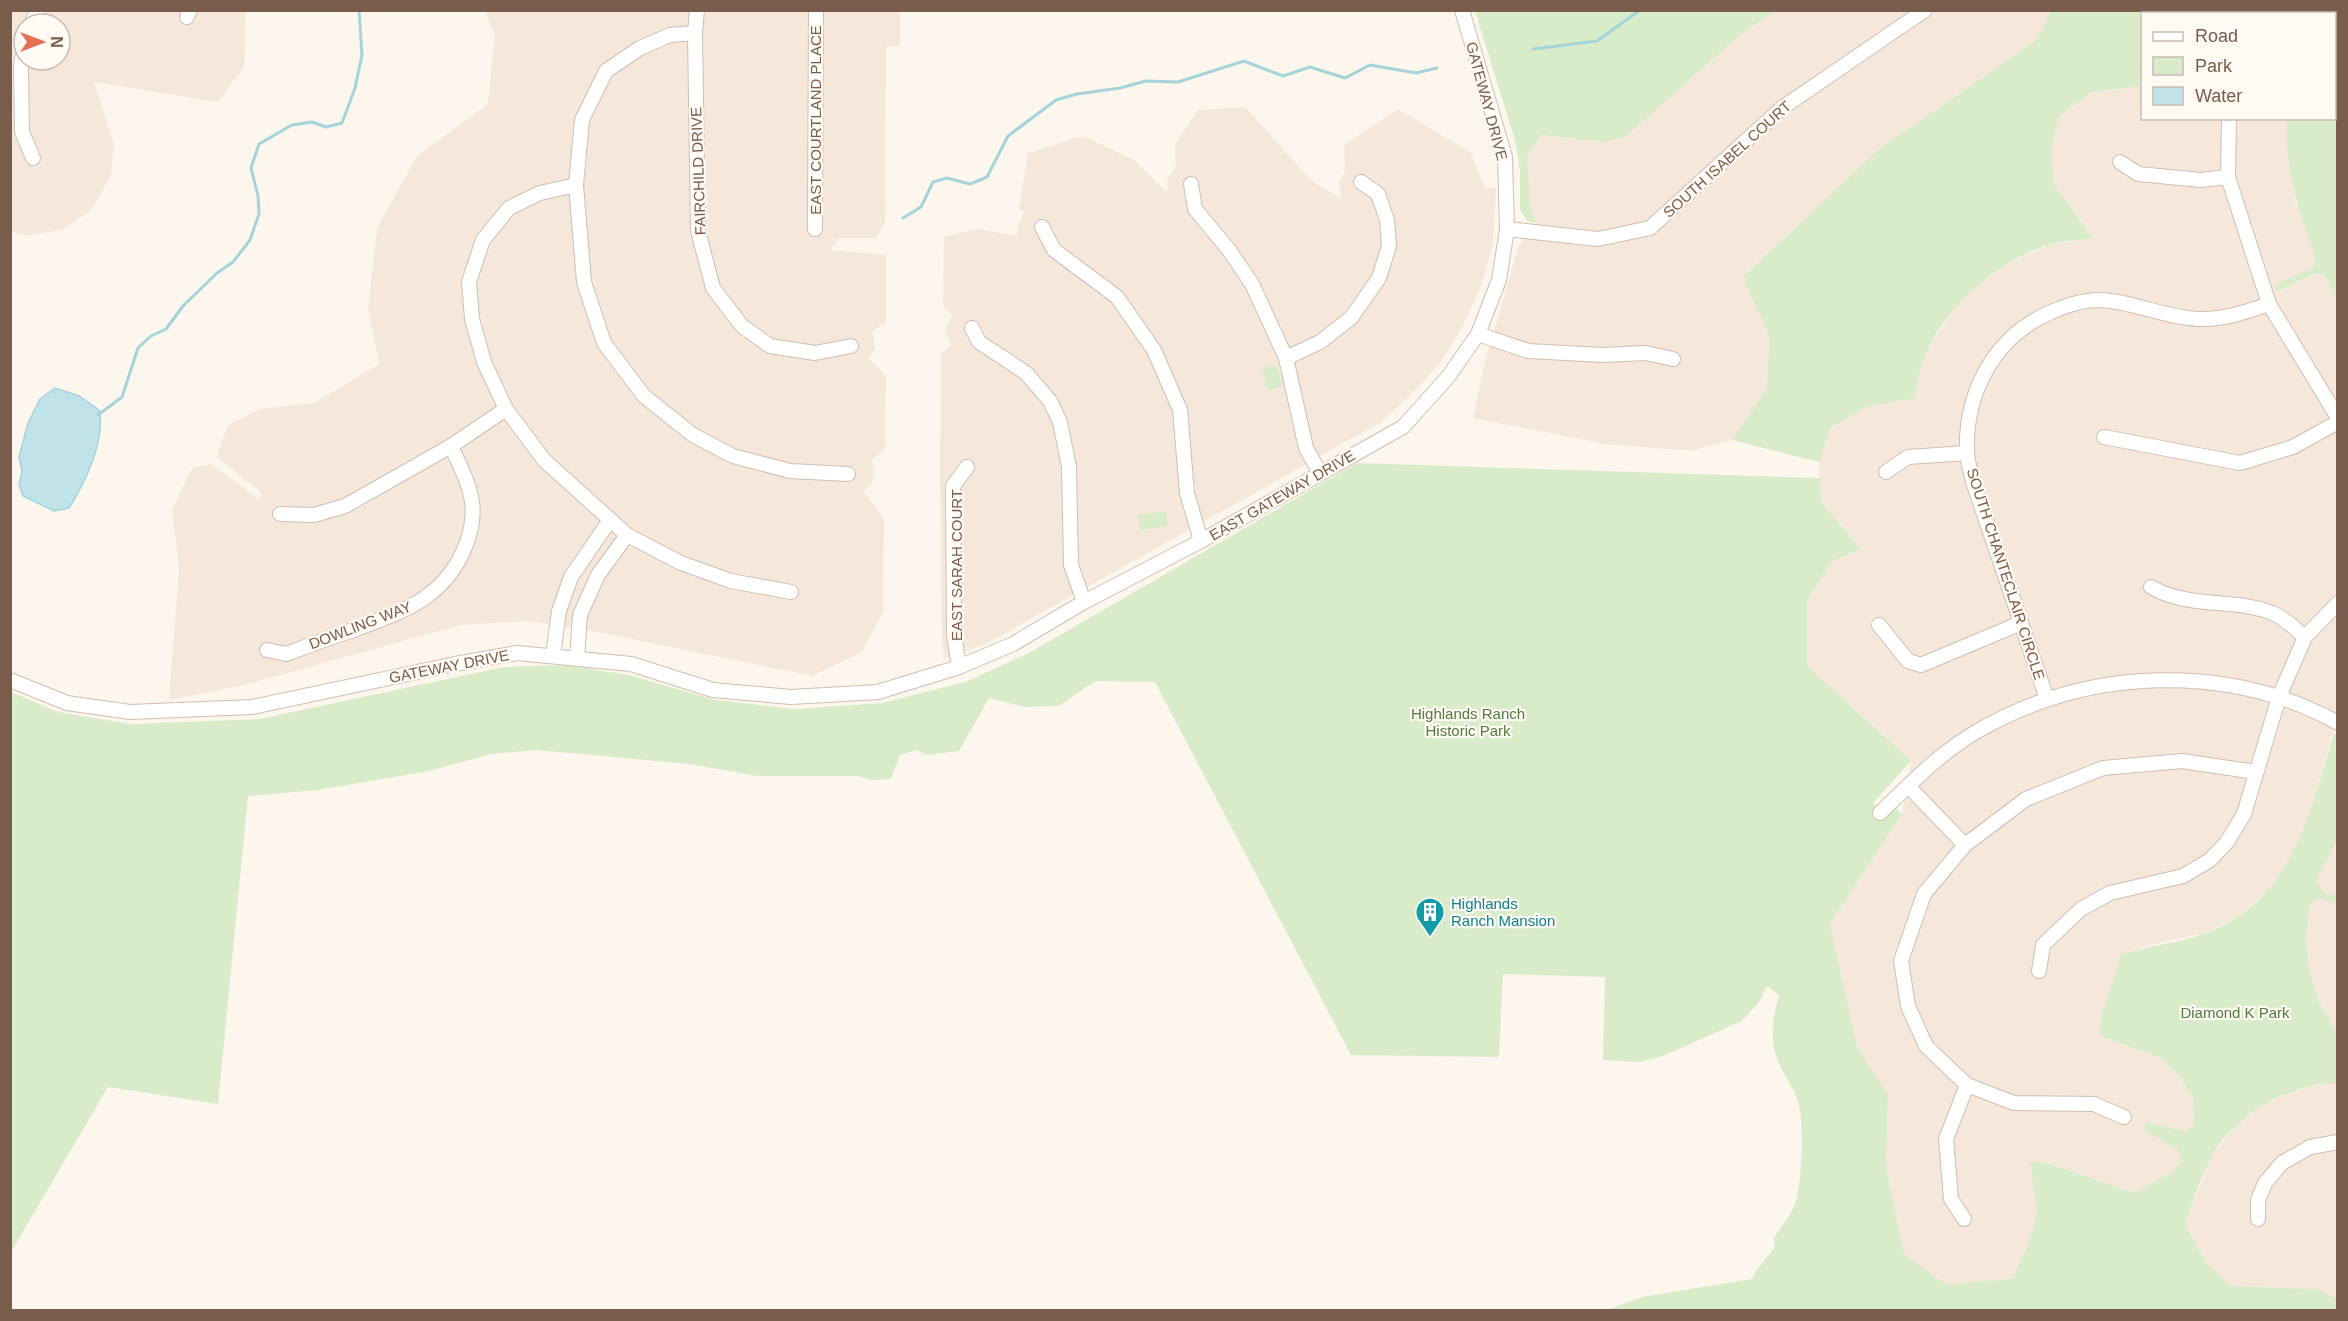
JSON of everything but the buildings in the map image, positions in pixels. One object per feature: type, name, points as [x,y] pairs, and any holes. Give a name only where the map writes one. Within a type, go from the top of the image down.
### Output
[{"type":"street","name":"FAIRCHILD DRIVE","points":[[697,10],[694,33],[698,231],[712,288],[742,326],[770,346],[815,353],[851,346]]},
{"type":"street","name":"EAST COURTLAND PLACE","points":[[815,229],[816,10]]},
{"type":"street","name":"GATEWAY DRIVE","points":[[1462,10],[1504,157],[1507,229]]},
{"type":"street","name":"SOUTH ISABEL COURT","points":[[1507,229],[1598,239],[1650,228],[1782,108],[1925,10]]},
{"type":"street","points":[[694,33],[670,35],[640,48],[606,71],[582,120],[576,185],[584,282],[604,342],[644,396],[693,435],[733,456],[790,471],[848,474]]},
{"type":"street","points":[[21,72],[22,132],[33,158]]},
{"type":"street","points":[[2104,437],[2240,463],[2293,447],[2337,420],[2269,304],[2228,177],[2229,120]]},
{"type":"street","points":[[2120,162],[2138,174],[2201,180],[2228,177]]},
{"type":"street","points":[[1286,358],[1320,342],[1351,318],[1379,278],[1389,246],[1387,220],[1378,194],[1361,182]]},
{"type":"street","points":[[1191,184],[1196,209],[1229,249],[1252,284],[1286,358],[1306,448],[1320,473]]},
{"type":"street","points":[[576,185],[540,193],[509,208],[483,240],[469,282],[471,319],[484,362],[506,409],[544,460],[627,535],[681,563],[730,581],[791,592]]},
{"type":"street","points":[[1042,227],[1054,249],[1117,297],[1154,350],[1180,410],[1187,493],[1201,541]]},
{"type":"street","name":"EAST GATEWAY DRIVE","points":[[958,667],[1013,644],[1084,602],[1201,541],[1403,427],[1448,377],[1479,334],[1499,280],[1507,229]]},
{"type":"street","name":"SOUTH CHANTECLAIR CIRCLE","points":[[2047,699],[1974,482],[1967,453],[1968,424],[1973,397],[1984,373],[2008,339],[2029,322],[2075,302],[2099,300],[2197,319],[2238,315],[2269,304]]},
{"type":"street","points":[[972,328],[979,342],[1026,373],[1050,401],[1060,422],[1069,467],[1071,565],[1084,602]]},
{"type":"street","points":[[1479,334],[1528,351],[1603,355],[1646,353],[1673,359]]},
{"type":"street","points":[[280,514],[314,515],[345,506],[451,446],[506,409]]},
{"type":"street","name":"DOWLING WAY","points":[[267,650],[286,654],[405,611],[430,595],[445,580],[460,560],[468,540],[473,504],[467,480],[451,446]]},
{"type":"street","points":[[1886,472],[1908,457],[1967,453]]},
{"type":"street","name":"EAST SARAH COURT","points":[[958,667],[954,635],[953,486],[966,467]]},
{"type":"street","points":[[553,656],[559,611],[571,577],[610,520]]},
{"type":"street","points":[[578,658],[580,615],[598,575],[627,535]]},
{"type":"street","points":[[2151,587],[2169,597],[2265,610],[2275,614],[2305,637]]},
{"type":"street","points":[[2039,971],[2043,945],[2081,909],[2110,893],[2183,876],[2210,860],[2227,842],[2244,814],[2279,697],[2305,637],[2337,603]]},
{"type":"street","points":[[1879,625],[1908,661],[1921,665],[2021,623]]},
{"type":"street","name":"GATEWAY DRIVE","points":[[10,680],[67,703],[141,712],[252,706],[517,653],[631,664],[713,690],[791,698],[878,692],[958,667]]},
{"type":"street","points":[[1880,813],[1922,771],[1980,729],[2047,699],[2102,685],[2165,680],[2220,684],[2279,697],[2320,713],[2337,723]]},
{"type":"street","points":[[2124,1117],[2094,1104],[2014,1103],[1967,1085],[1926,1046],[1908,1006],[1901,961],[1924,894],[1965,845],[2026,799],[2103,768],[2182,761],[2256,772]]},
{"type":"street","points":[[1908,786],[1965,845]]},
{"type":"street","points":[[1964,1219],[1951,1199],[1946,1139],[1967,1085]]},
{"type":"street","points":[[2258,1219],[2258,1200],[2265,1183],[2282,1163],[2310,1147],[2337,1143]]},
{"type":"shaded area","points":[[2154,10],[2300,10],[2301,12],[2153,12]]},
{"type":"shaded area","points":[[11,11],[246,11],[244,67],[218,102],[94,82],[114,144],[111,175],[92,209],[64,229],[27,236],[11,232]]},
{"type":"shaded area","points":[[485,11],[900,11],[900,46],[886,47],[885,223],[875,238],[839,238],[830,250],[886,255],[886,322],[873,331],[875,348],[869,359],[886,376],[885,449],[872,460],[873,482],[863,492],[884,518],[883,612],[862,652],[812,676],[593,631],[527,621],[461,625],[244,685],[169,700],[179,569],[172,510],[192,468],[211,464],[259,499],[262,493],[217,457],[228,425],[260,409],[314,403],[379,364],[368,310],[377,228],[417,156],[488,104],[495,35]]},
{"type":"shaded area","points":[[1775,11],[2052,11],[2035,41],[1879,149],[1744,277],[1769,336],[1767,390],[1732,440],[1691,451],[1605,444],[1473,418],[1484,365],[1518,248],[1536,223],[1531,212],[1527,156],[1541,135],[1603,142],[1684,84],[1740,35]]},
{"type":"shaded area","points":[[2141,86],[2141,120],[2287,120],[2295,202],[2316,256],[2312,268],[2274,285],[2277,292],[2316,274],[2325,276],[2337,297],[2338,714],[2306,827],[2291,858],[2267,891],[2238,917],[2205,933],[2146,946],[2121,955],[2101,1017],[2099,1035],[2163,1059],[2180,1077],[2193,1098],[2194,1124],[2186,1131],[2148,1123],[2178,1150],[2181,1161],[2171,1173],[2134,1194],[2048,1163],[2030,1163],[2037,1213],[2029,1243],[2012,1279],[1945,1284],[1904,1255],[1886,1167],[1888,1094],[1857,1047],[1830,924],[1902,814],[1911,762],[1807,666],[1807,600],[1832,561],[1861,549],[1821,502],[1819,462],[1830,428],[1868,406],[1916,398],[1917,382],[1927,350],[1955,306],[1983,280],[2016,259],[2053,244],[2094,238],[2053,183],[2052,147],[2059,116],[2092,92]]},
{"type":"shaded area","points":[[1245,107],[1312,181],[1341,199],[1339,183],[1345,171],[1344,145],[1398,109],[1471,153],[1485,188],[1496,188],[1493,244],[1482,283],[1464,324],[1441,362],[1410,396],[1381,422],[984,645],[944,658],[940,473],[941,354],[951,345],[945,331],[952,315],[943,306],[944,237],[978,229],[1017,236],[1018,226],[1024,212],[1019,209],[1028,153],[1083,136],[1134,160],[1167,193],[1168,178],[1176,168],[1175,145],[1198,110]]},
{"type":"shaded area","points":[[2337,840],[2337,896],[2325,892],[2316,881]]},
{"type":"shaded area","points":[[2320,899],[2337,903],[2337,1033],[2320,1004],[2309,970],[2306,938],[2310,903]]},
{"type":"shaded area","points":[[2337,1083],[2337,1299],[2318,1289],[2231,1286],[2207,1264],[2185,1224],[2211,1157],[2237,1124],[2261,1107],[2294,1090]]},
{"type":"green space","points":[[1475,10],[1775,11],[1740,35],[1625,137],[1603,142],[1541,135],[1527,156],[1531,212],[1537,223],[1527,221],[1520,209],[1520,171],[1515,140]]},
{"type":"green space","points":[[2052,11],[2154,11],[2141,12],[2141,86],[2092,92],[2059,116],[2052,147],[2053,183],[2094,239],[2057,243],[2028,253],[1981,282],[1943,323],[1929,347],[1920,372],[1916,398],[1868,406],[1830,428],[1819,462],[1732,440],[1767,389],[1769,336],[1743,277],[1879,149],[2035,41]]},
{"type":"green space","points":[[2337,11],[2337,297],[2325,276],[2315,274],[2277,292],[2274,285],[2312,268],[2316,256],[2303,223],[2290,172],[2287,120],[2336,120],[2336,12],[2300,12]]},
{"type":"green space","points":[[1276,364],[1282,386],[1268,390],[1262,368]]},
{"type":"green space","name":"Highlands Ranch Historic Park","points":[[1357,463],[1820,478],[1821,502],[1861,549],[1832,561],[1807,600],[1807,666],[1911,761],[1873,803],[1884,816],[1894,807],[1902,814],[1830,924],[1857,1047],[1888,1094],[1886,1167],[1904,1254],[1945,1284],[2012,1279],[2029,1243],[2037,1213],[2030,1162],[2047,1163],[2134,1193],[2171,1173],[2181,1161],[2178,1150],[2144,1130],[2147,1123],[2186,1131],[2194,1124],[2193,1098],[2180,1077],[2163,1059],[2099,1035],[2101,1017],[2121,955],[2206,933],[2235,918],[2259,899],[2278,876],[2294,850],[2316,793],[2334,733],[2337,735],[2337,840],[2316,881],[2325,892],[2337,896],[2337,903],[2321,899],[2310,903],[2306,938],[2309,970],[2320,1004],[2337,1033],[2337,1083],[2319,1084],[2282,1095],[2248,1116],[2233,1129],[2211,1158],[2185,1224],[2207,1264],[2231,1286],[2318,1289],[2337,1299],[2337,1310],[1607,1310],[1642,1297],[1752,1279],[1775,1247],[1773,1239],[1795,1204],[1802,1151],[1801,1120],[1797,1099],[1780,1066],[1774,1048],[1773,1022],[1779,995],[1767,986],[1759,1002],[1742,1021],[1663,1056],[1640,1062],[1603,1060],[1605,977],[1503,974],[1499,1057],[1351,1055],[1155,682],[1095,681],[1059,706],[1025,707],[989,698],[959,751],[927,755],[916,750],[900,755],[891,779],[872,780],[857,776],[758,776],[689,764],[537,750],[491,754],[429,771],[318,790],[248,796],[218,1104],[108,1087],[11,1252],[11,692],[58,712],[130,724],[260,719],[504,667],[567,665],[628,675],[716,700],[794,709],[882,703],[965,682],[1029,653]]},
{"type":"green space","points":[[1166,511],[1168,526],[1140,530],[1138,515]]},
{"type":"water","points":[[55,388],[79,396],[99,410],[100,434],[93,460],[69,508],[54,511],[23,496],[19,485],[22,471],[19,457],[28,423],[40,399]]},
{"type":"waterway","points":[[98,415],[122,397],[138,348],[151,336],[166,329],[183,306],[217,273],[233,262],[250,240],[259,214],[258,196],[251,168],[259,144],[292,125],[312,122],[326,127],[342,123],[355,88],[362,55],[359,10]]},
{"type":"waterway","points":[[1533,49],[1597,41],[1640,10]]},
{"type":"waterway","points":[[903,218],[921,207],[933,182],[947,178],[970,184],[987,177],[1008,136],[1056,100],[1077,94],[1120,88],[1146,81],[1178,82],[1244,61],[1283,76],[1310,67],[1345,78],[1370,65],[1416,73],[1437,68]]},
{"type":"place","name":"Highlands Ranch Mansion","points":[[1430,938]]},
{"type":"park label","name":"Diamond K Park","points":[[2235,1012]]}]
